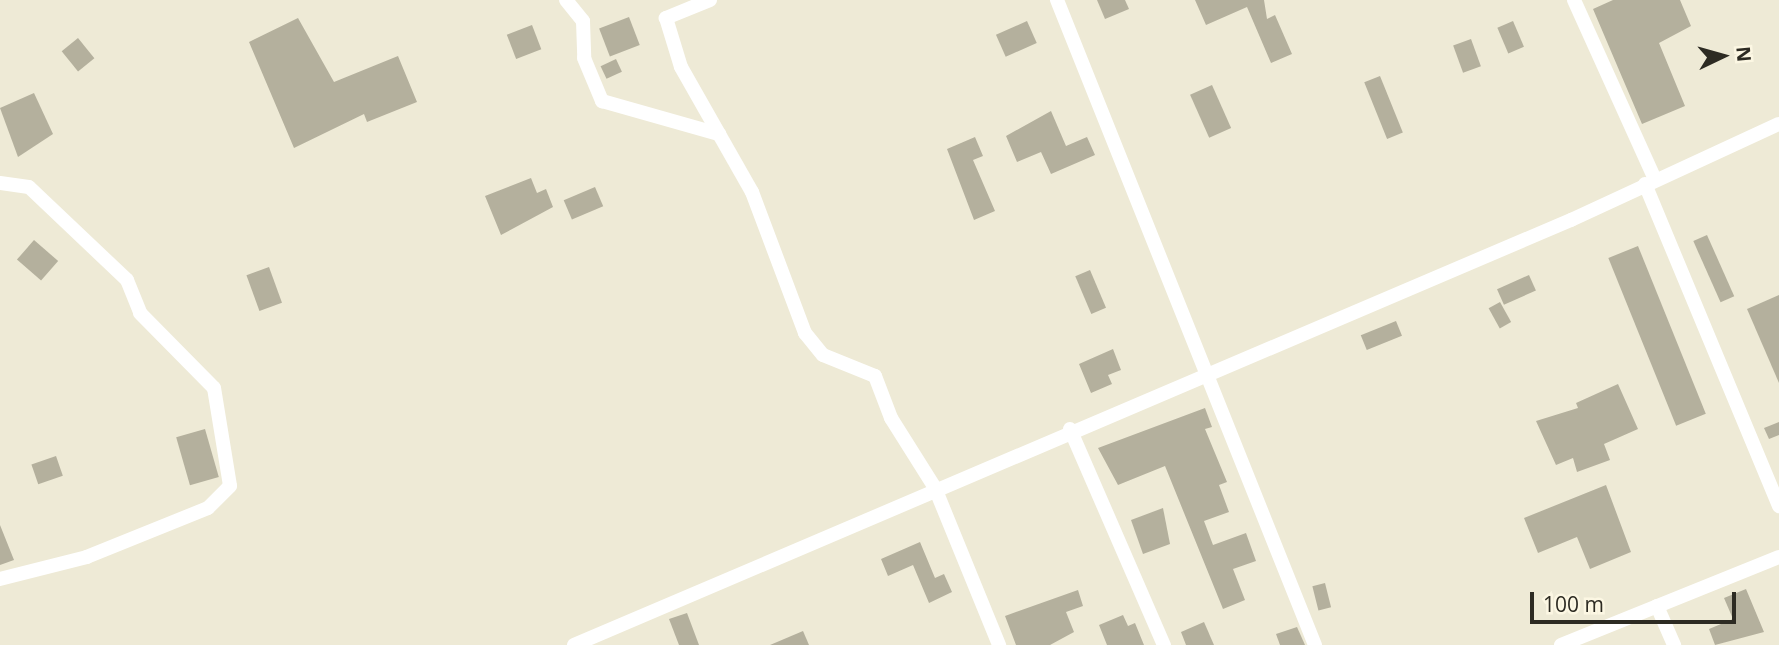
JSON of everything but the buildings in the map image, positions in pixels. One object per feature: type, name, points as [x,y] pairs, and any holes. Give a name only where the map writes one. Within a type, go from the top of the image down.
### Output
[{"type":"street","points":[[566,0],[583,21],[584,58],[602,101],[719,134]]},
{"type":"street","points":[[710,0],[666,18],[681,67],[752,192],[806,333],[823,355],[875,376],[891,418],[935,488],[999,645]]},
{"type":"street","points":[[1057,0],[1315,645]]},
{"type":"street","points":[[1574,0],[1650,181],[1779,506]]},
{"type":"street","points":[[574,645],[1779,124]]},
{"type":"street","points":[[0,183],[29,187],[127,280],[140,313],[214,388],[230,486],[208,508],[87,557],[0,579]]},
{"type":"street","points":[[1070,429],[1164,645]]},
{"type":"street","points":[[1561,645],[1779,557]]},
{"type":"street","points":[[1657,606],[1674,645]]}]
